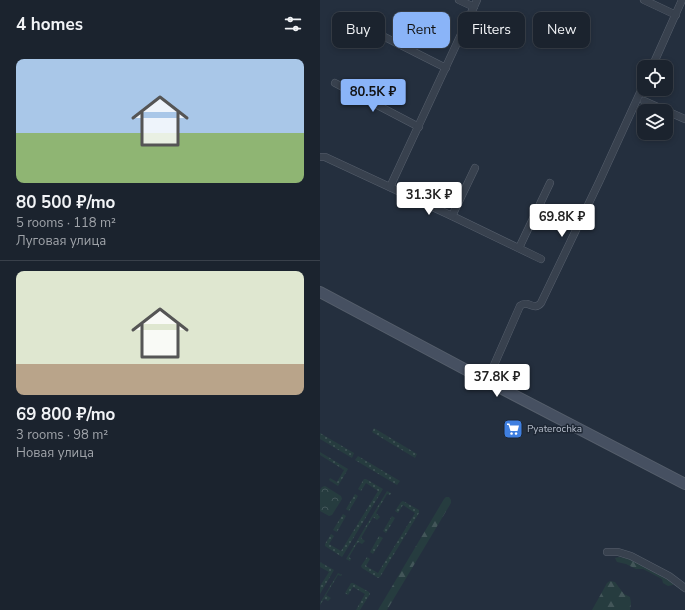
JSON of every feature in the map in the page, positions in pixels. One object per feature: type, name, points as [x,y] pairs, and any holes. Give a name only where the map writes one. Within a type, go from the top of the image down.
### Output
[{"type":"main road","points":[[320,292],[685,484]]},
{"type":"street","points":[[390,187],[476,4],[459,0]]},
{"type":"street","points":[[644,0],[676,15]]},
{"type":"street","points":[[655,60],[682,0]]},
{"type":"street","points":[[385,37],[446,68]]},
{"type":"street","points":[[335,83],[419,126]]},
{"type":"street","points":[[487,381],[520,306],[527,304],[535,307],[541,304],[639,96]]},
{"type":"street","points":[[644,101],[685,119]]},
{"type":"street","points":[[320,157],[325,157],[541,259]]},
{"type":"street","points":[[452,216],[475,168]]},
{"type":"street","points":[[519,248],[550,183]]},
{"type":"street","points":[[606,552],[618,552],[631,556],[668,576],[685,588]]},
{"type":"green space","points":[[374,428],[417,454],[415,458],[372,432]]},
{"type":"green space","points":[[320,433],[354,453],[352,458],[320,439]]},
{"type":"green space","points":[[320,452],[348,469],[338,486],[329,480],[330,478],[337,482],[344,470],[320,455]]},
{"type":"green space","points":[[358,456],[400,481],[397,485],[355,460]]},
{"type":"green space","points":[[364,479],[383,489],[342,557],[325,546],[325,544],[331,534],[334,536],[329,544],[341,551],[378,491],[366,483],[361,491],[358,489]]},
{"type":"green space","points":[[325,486],[341,496],[342,499],[332,515],[329,516],[320,511],[320,490]]},
{"type":"green space","points":[[387,491],[391,493],[390,495],[387,494],[376,513],[380,517],[377,520],[373,517],[361,538],[365,541],[362,544],[358,542],[349,557],[351,559],[350,561],[346,559]]},
{"type":"green space","points":[[355,494],[358,496],[349,511],[346,509]]},
{"type":"green space","points":[[449,497],[451,503],[387,610],[378,610],[444,499]]},
{"type":"green space","points":[[403,501],[419,510],[419,513],[378,578],[361,566],[367,557],[370,559],[366,566],[378,573],[415,513],[403,505],[398,513],[395,511]]},
{"type":"green space","points":[[343,514],[346,516],[337,532],[333,530]]},
{"type":"green space","points":[[392,516],[395,518],[386,533],[383,531]]},
{"type":"green space","points":[[379,536],[383,538],[373,554],[370,552]]},
{"type":"green space","points":[[619,557],[630,559],[668,580],[673,585],[668,586],[663,583],[662,579],[643,569],[636,569],[626,564],[617,562],[615,558]]},
{"type":"green space","points":[[320,562],[334,570],[320,594],[320,586],[329,572],[320,567]]},
{"type":"green space","points":[[338,573],[342,575],[338,575],[326,595],[331,598],[328,601],[324,599],[320,605],[320,603]]},
{"type":"green space","points":[[610,581],[615,582],[624,594],[630,597],[630,610],[592,610],[607,583]]},
{"type":"green space","points":[[351,583],[369,592],[370,594],[360,610],[356,610],[365,594],[353,587],[348,595],[345,593]]},
{"type":"place","name":"Pyaterochka","points":[[513,429]]}]
